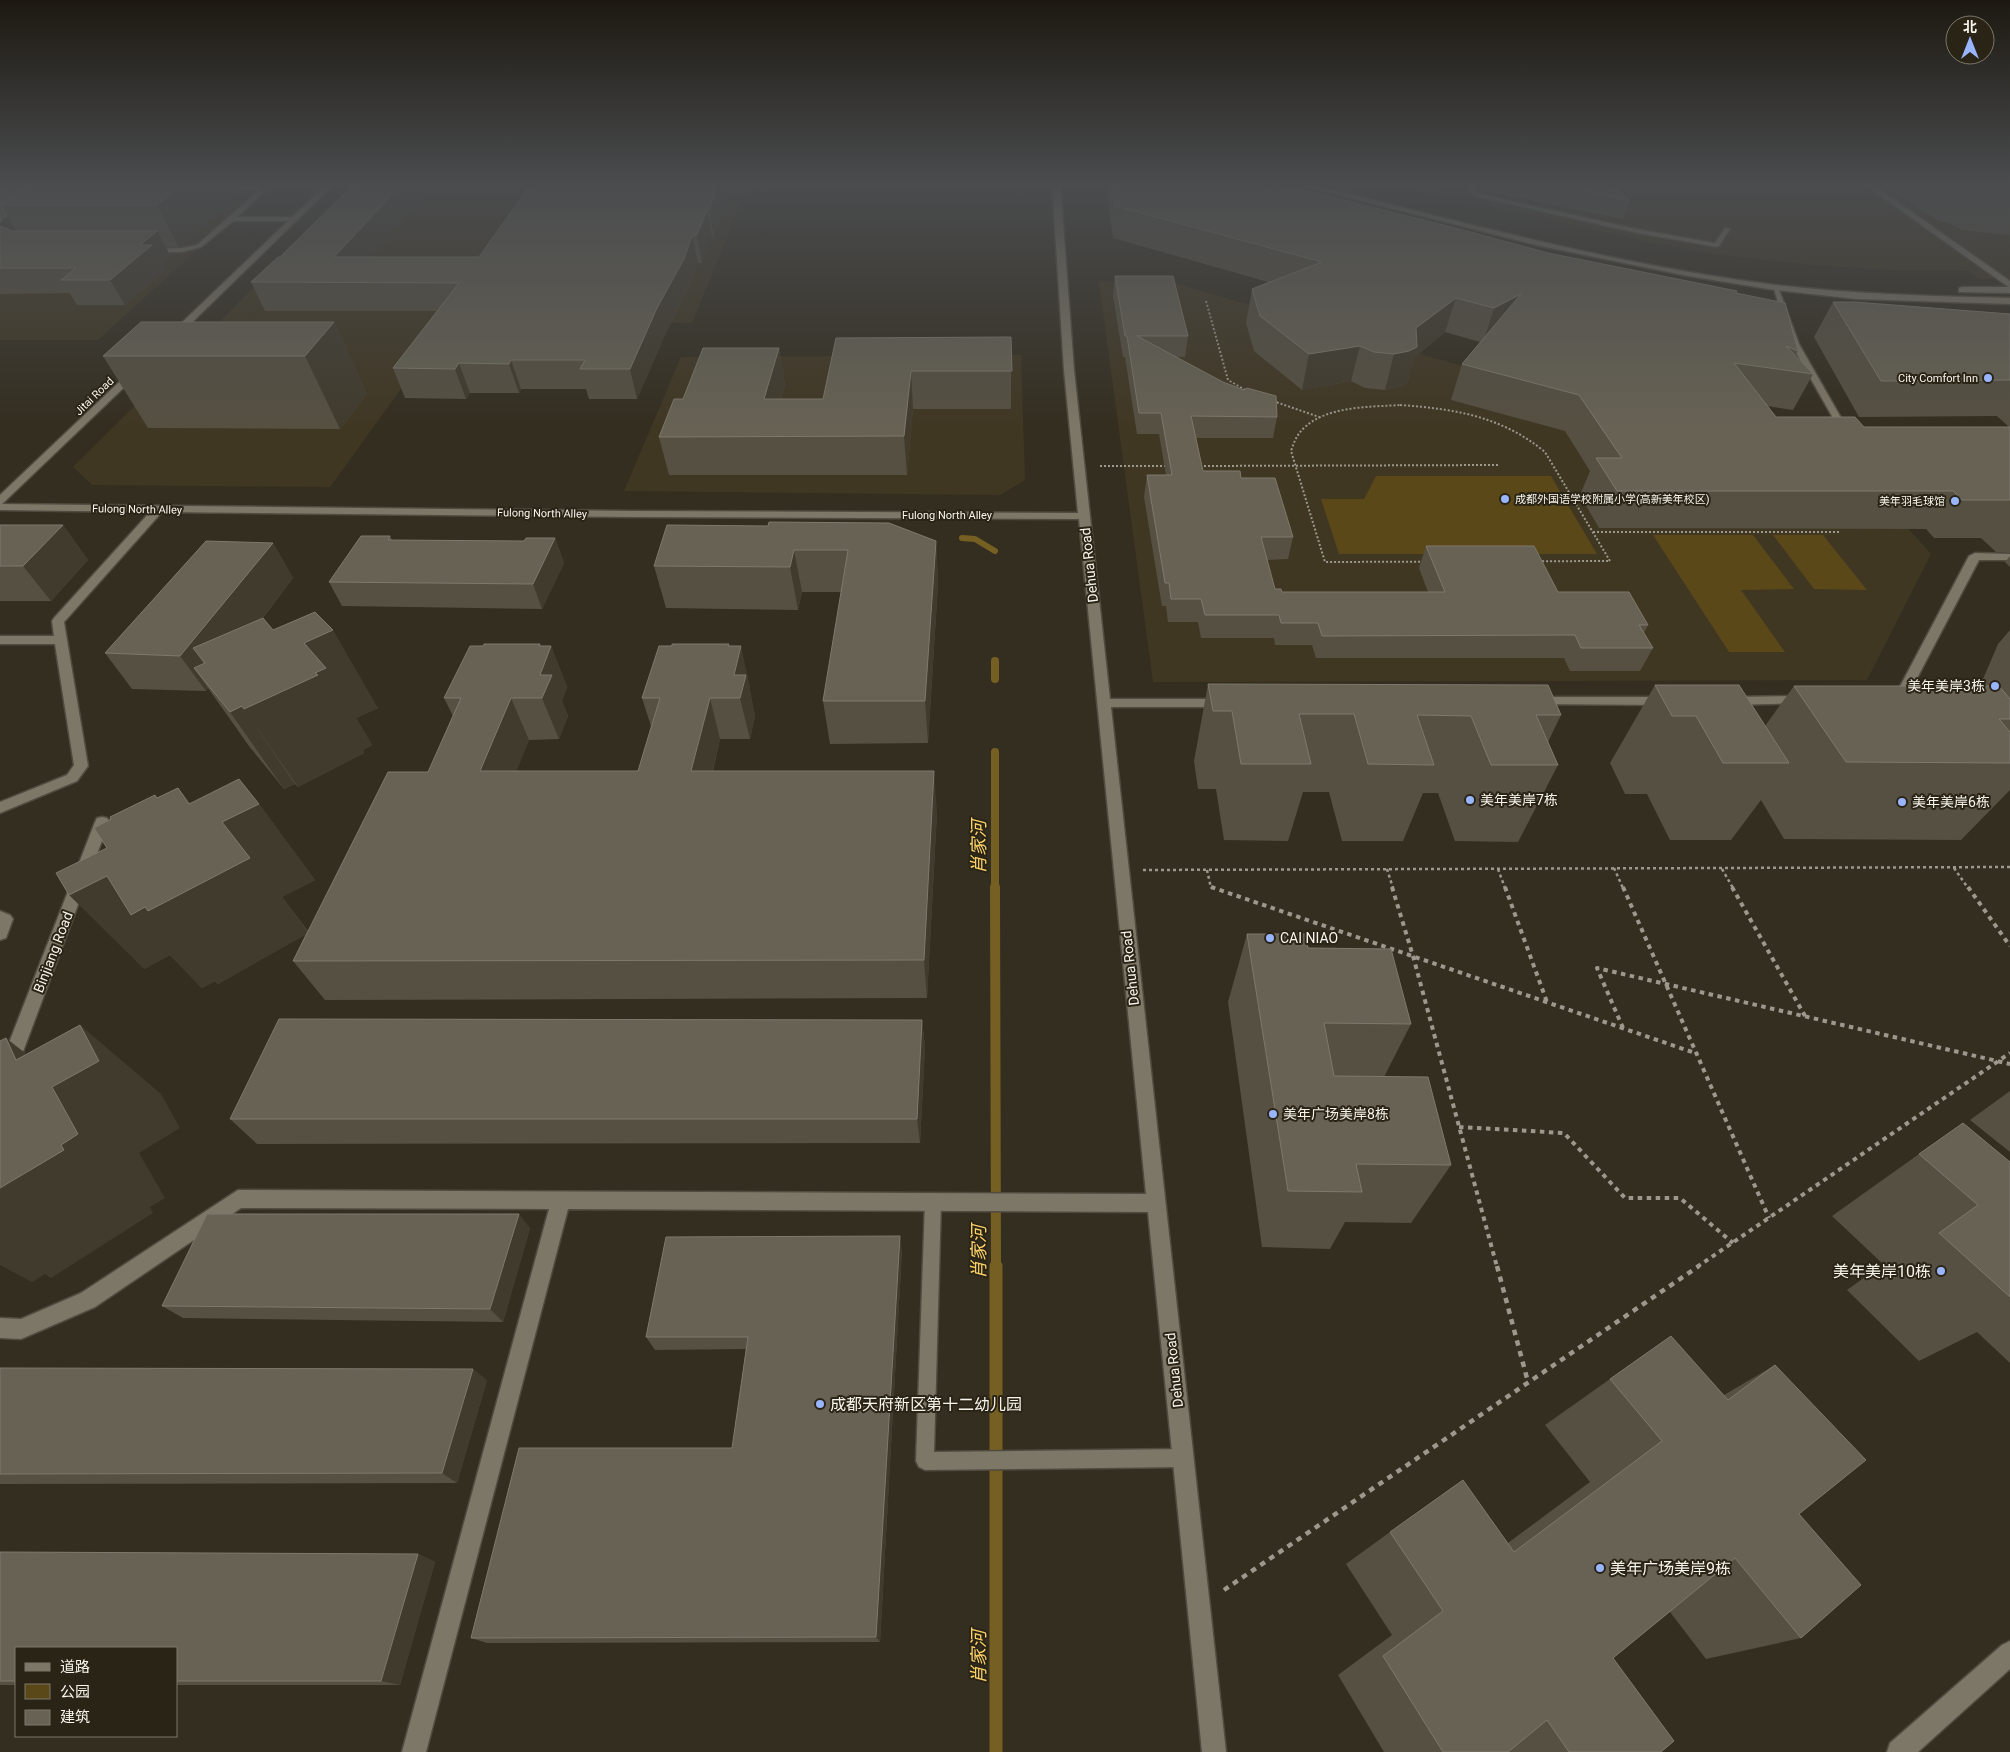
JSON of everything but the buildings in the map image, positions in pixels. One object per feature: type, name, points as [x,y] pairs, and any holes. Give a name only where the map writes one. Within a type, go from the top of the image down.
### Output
[{"type":"street","points":[[166,343],[248,264]]},
{"type":"street","name":"Dehua Road","points":[[1062,264],[1069,370],[1120,870],[1214,1752]]},
{"type":"street","points":[[1637,264],[1688,274],[1775,287],[1856,296],[2010,301]]},
{"type":"street","points":[[1673,264],[1846,288],[2010,290]]},
{"type":"street","points":[[1981,264],[2010,284]]},
{"type":"street","name":"Jitai Road","points":[[0,501],[144,363]]},
{"type":"street","name":"Fulong North Alley","points":[[0,507],[612,514],[1084,516]]},
{"type":"street","points":[[24,640],[58,621],[159,509]]},
{"type":"street","points":[[1884,700],[1900,700],[1975,556],[2010,557]]},
{"type":"street","points":[[0,808],[72,778],[81,766],[58,621]]},
{"type":"street","points":[[0,640],[61,640]]},
{"type":"street","points":[[1719,701],[1818,700]]},
{"type":"street","points":[[1525,701],[1680,701]]},
{"type":"street","points":[[1103,703],[1240,702]]},
{"type":"street","name":"Binjiang Road","points":[[0,1079],[6,1073],[102,822]]},
{"type":"street","points":[[0,917],[6,919],[0,934]]},
{"type":"street","points":[[0,1328],[21,1329],[88,1300],[238,1200],[1156,1203]]},
{"type":"street","points":[[414,1752],[561,1201]]},
{"type":"street","points":[[1899,1752],[2010,1653]]},
{"type":"lane","points":[[1775,287],[1795,344],[1841,425],[1858,433]]},
{"type":"lane","points":[[933,1202],[925,1460],[1184,1458]]},
{"type":"path","points":[[1206,301],[1228,380],[1249,392]]},
{"type":"path","points":[[1267,399],[1322,419]]},
{"type":"path","points":[[1400,405],[1461,412],[1517,431],[1545,452],[1610,560],[1325,562],[1292,451],[1298,435],[1322,419],[1334,413],[1400,405]]},
{"type":"path","points":[[1198,466],[1499,465]]},
{"type":"path","points":[[1079,466],[1168,466]]},
{"type":"path","points":[[1593,532],[1841,532]]},
{"type":"path","points":[[1120,870],[2010,867]]},
{"type":"path","points":[[1614,868],[1769,1218]]},
{"type":"path","points":[[1722,868],[1805,1017]]},
{"type":"path","points":[[1954,868],[2010,946]]},
{"type":"path","points":[[1387,869],[1413,956],[1528,1382]]},
{"type":"path","points":[[1498,869],[1547,1002]]},
{"type":"path","points":[[1208,870],[1211,888],[1698,1054]]},
{"type":"path","points":[[1623,1028],[1597,968],[2010,1064]]},
{"type":"path","points":[[1200,1607],[2010,1053]]},
{"type":"path","points":[[1459,1127],[1564,1133],[1625,1198],[1680,1198],[1733,1243]]},
{"type":"shaded area","points":[[0,264],[182,264],[98,340],[0,340]]},
{"type":"shaded area","points":[[278,264],[716,264],[692,323],[450,321],[330,487],[92,485],[73,467]]},
{"type":"shaded area","points":[[1801,264],[2010,264],[2010,278],[1980,279],[1968,271],[1888,270]]},
{"type":"shaded area","name":"成都外国语学校附属小学(高新美年校区)","points":[[1099,282],[1170,282],[1476,370],[1832,444],[1931,554],[1867,680],[1153,682]]},
{"type":"shaded area","points":[[1021,355],[1025,480],[1000,495],[624,491],[681,357]]},
{"type":"green space","points":[[1376,476],[1551,476],[1597,554],[1339,554],[1321,499],[1364,499]]},
{"type":"green space","points":[[1653,535],[1753,535],[1794,589],[1741,590],[1785,652],[1729,652]]},
{"type":"green space","points":[[1773,535],[1823,535],[1867,590],[1814,589]]},
{"type":"waterway","name":"肖家河","points":[[962,538],[975,539],[995,551]]},
{"type":"waterway","name":"肖家河","points":[[995,661],[995,679]]},
{"type":"waterway","name":"肖家河","points":[[995,752],[995,887]]},
{"type":"waterway","name":"肖家河","points":[[995,887],[996,1267]]},
{"type":"waterway","name":"肖家河","points":[[996,1267],[996,1752]]},
{"type":"place","name":"City Comfort Inn","points":[[1988,378]]},
{"type":"place","name":"成都外国语学校附属小学(高新美年校区)","points":[[1505,499]]},
{"type":"place","name":"美年羽毛球馆","points":[[1955,501]]},
{"type":"place","name":"美年美岸3栋","points":[[1995,686]]},
{"type":"place","name":"美年美岸7栋","points":[[1470,800]]},
{"type":"place","name":"美年美岸6栋","points":[[1902,802]]},
{"type":"place","name":"CAI NIAO","points":[[1270,938]]},
{"type":"place","name":"美年广场美岸8栋","points":[[1273,1114]]},
{"type":"place","name":"美年美岸10栋","points":[[1941,1271]]},
{"type":"place","name":"成都天府新区第十二幼儿园","points":[[820,1404]]},
{"type":"place","name":"美年广场美岸9栋","points":[[1600,1568]]}]
